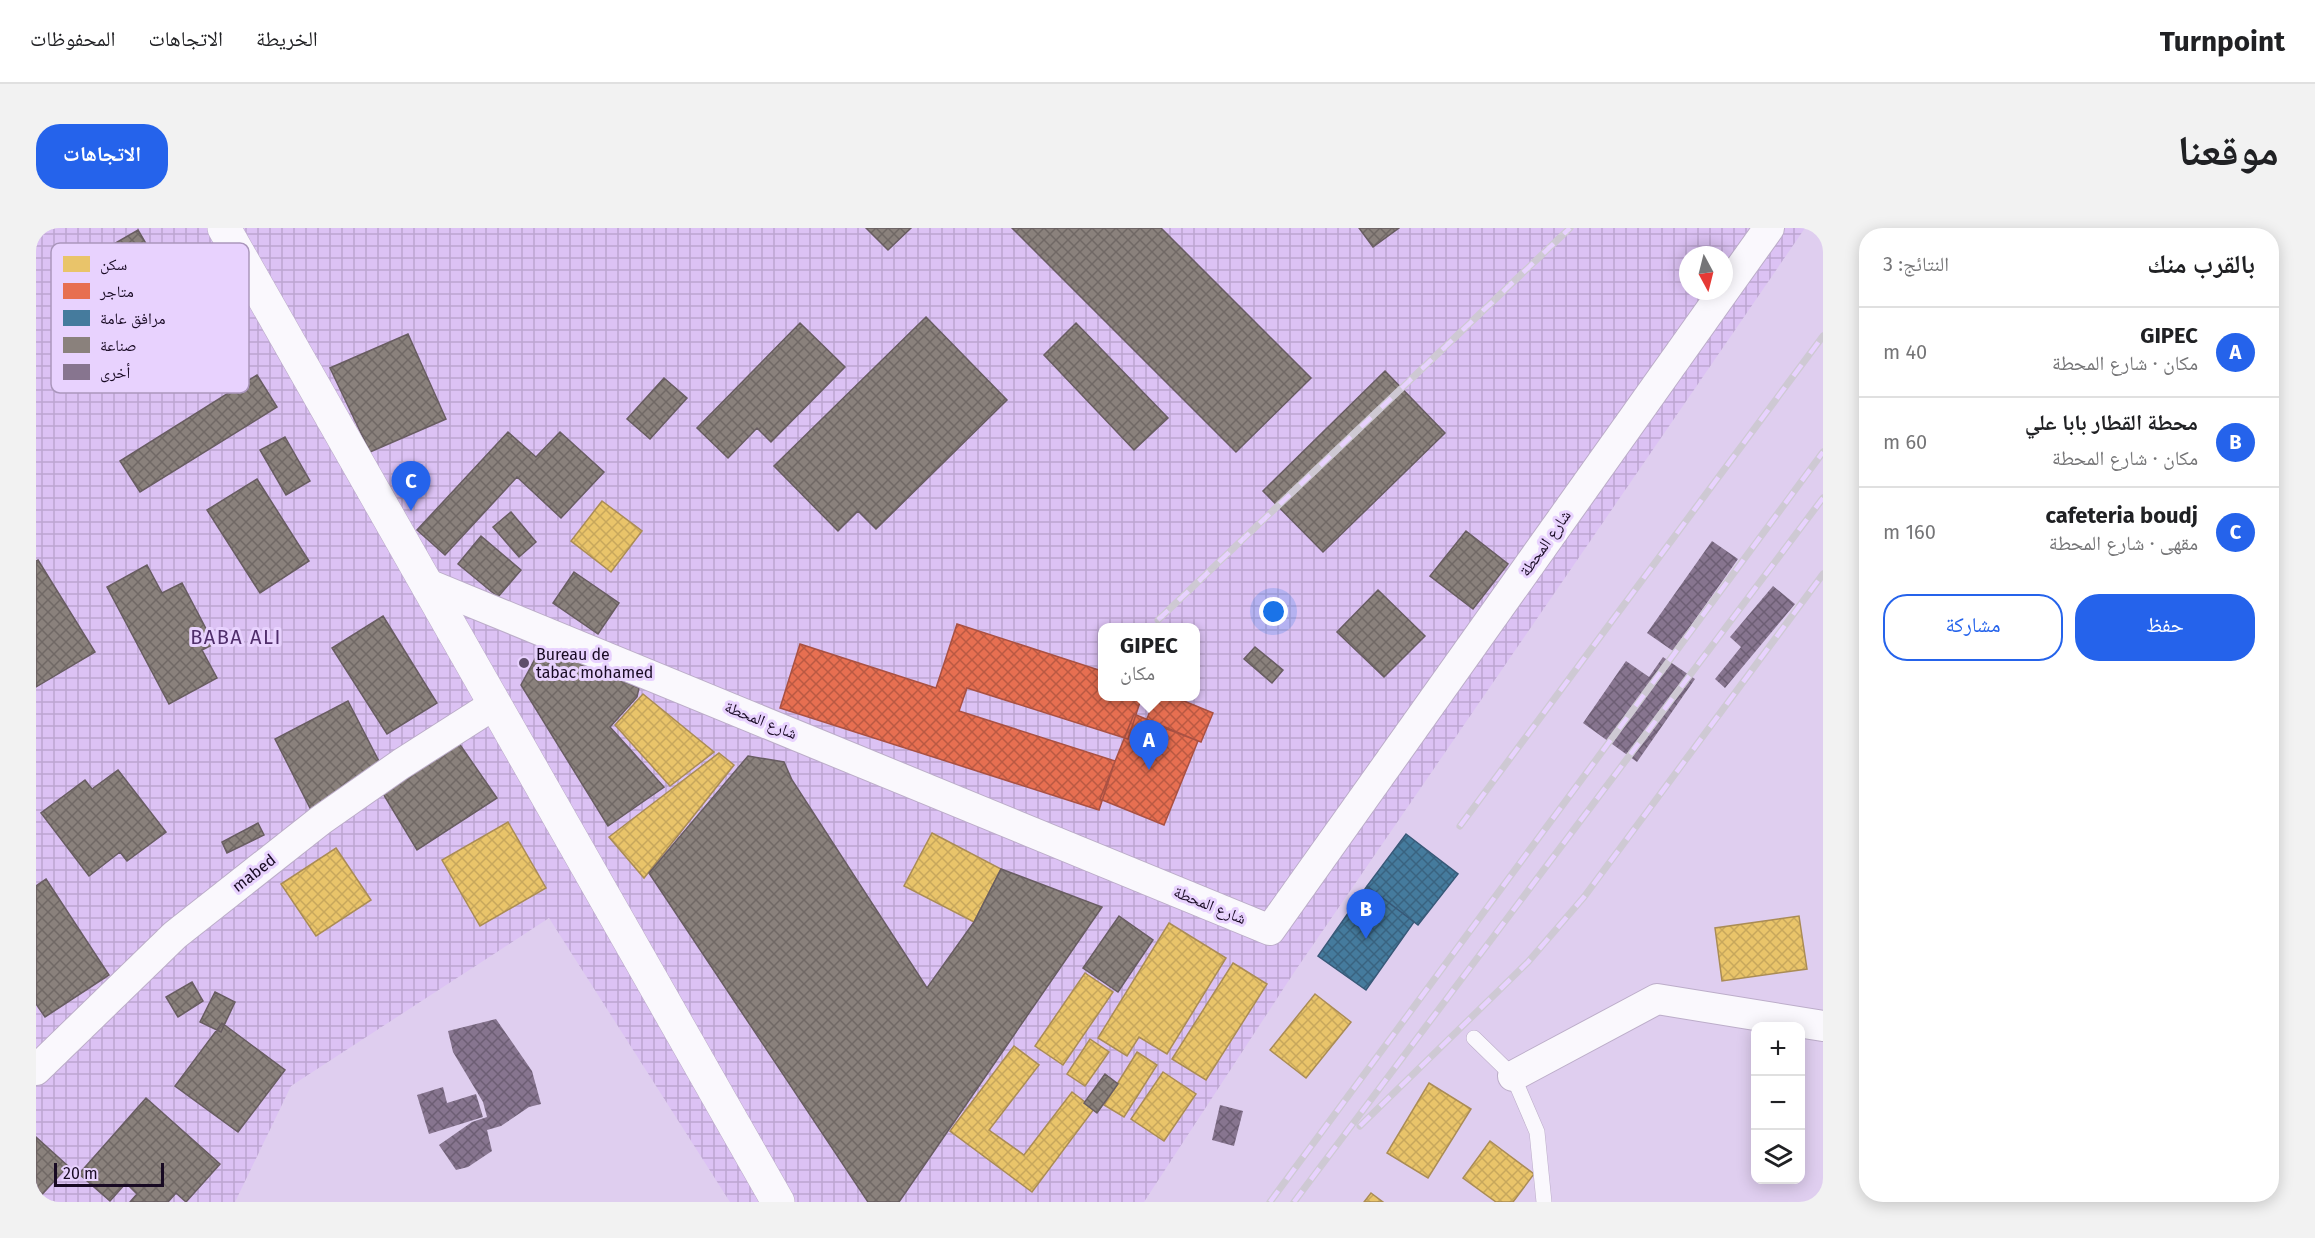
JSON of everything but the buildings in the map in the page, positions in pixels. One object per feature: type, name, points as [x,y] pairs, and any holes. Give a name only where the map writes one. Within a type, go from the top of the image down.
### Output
[{"type":"main road","points":[[224,228],[232,243]]},
{"type":"main road","points":[[249,272],[778,1202]]},
{"type":"street","name":"شارع المحطة","points":[[1733,278],[1769,228]]},
{"type":"street","name":"شارع المحطة","points":[[425,583],[1270,930],[1718,300]]},
{"type":"street","name":"mabed","points":[[36,1070],[175,935],[321,820],[401,764],[495,704]]},
{"type":"street","points":[[1513,1076],[1657,999],[1823,1026]]},
{"type":"lane","points":[[1474,1038],[1513,1076],[1537,1132],[1544,1202]]},
{"type":"shaded area","points":[[36,228],[1805,228],[1293,974],[1144,1202],[730,1202],[549,918],[291,1086],[235,1202],[36,1202]]},
{"type":"railway","points":[[1158,620],[1570,228]]},
{"type":"railway","points":[[1460,826],[1823,336]]},
{"type":"railway","points":[[1270,1202],[1823,452]]},
{"type":"railway","points":[[1294,1202],[1823,498]]},
{"type":"railway","points":[[1360,1126],[1528,962],[1584,897],[1823,574]]},
{"type":"place","name":"cafeteria boudj","points":[[411,511]]},
{"type":"place","name":"Bureau de tabac mohamed","points":[[524,663]]},
{"type":"place","name":"GIPEC","points":[[1149,770]]},
{"type":"place","name":"محطة القطار بابا علي","points":[[1366,939]]},
{"type":"district","name":"BABA ALI","points":[[236,637]]}]
